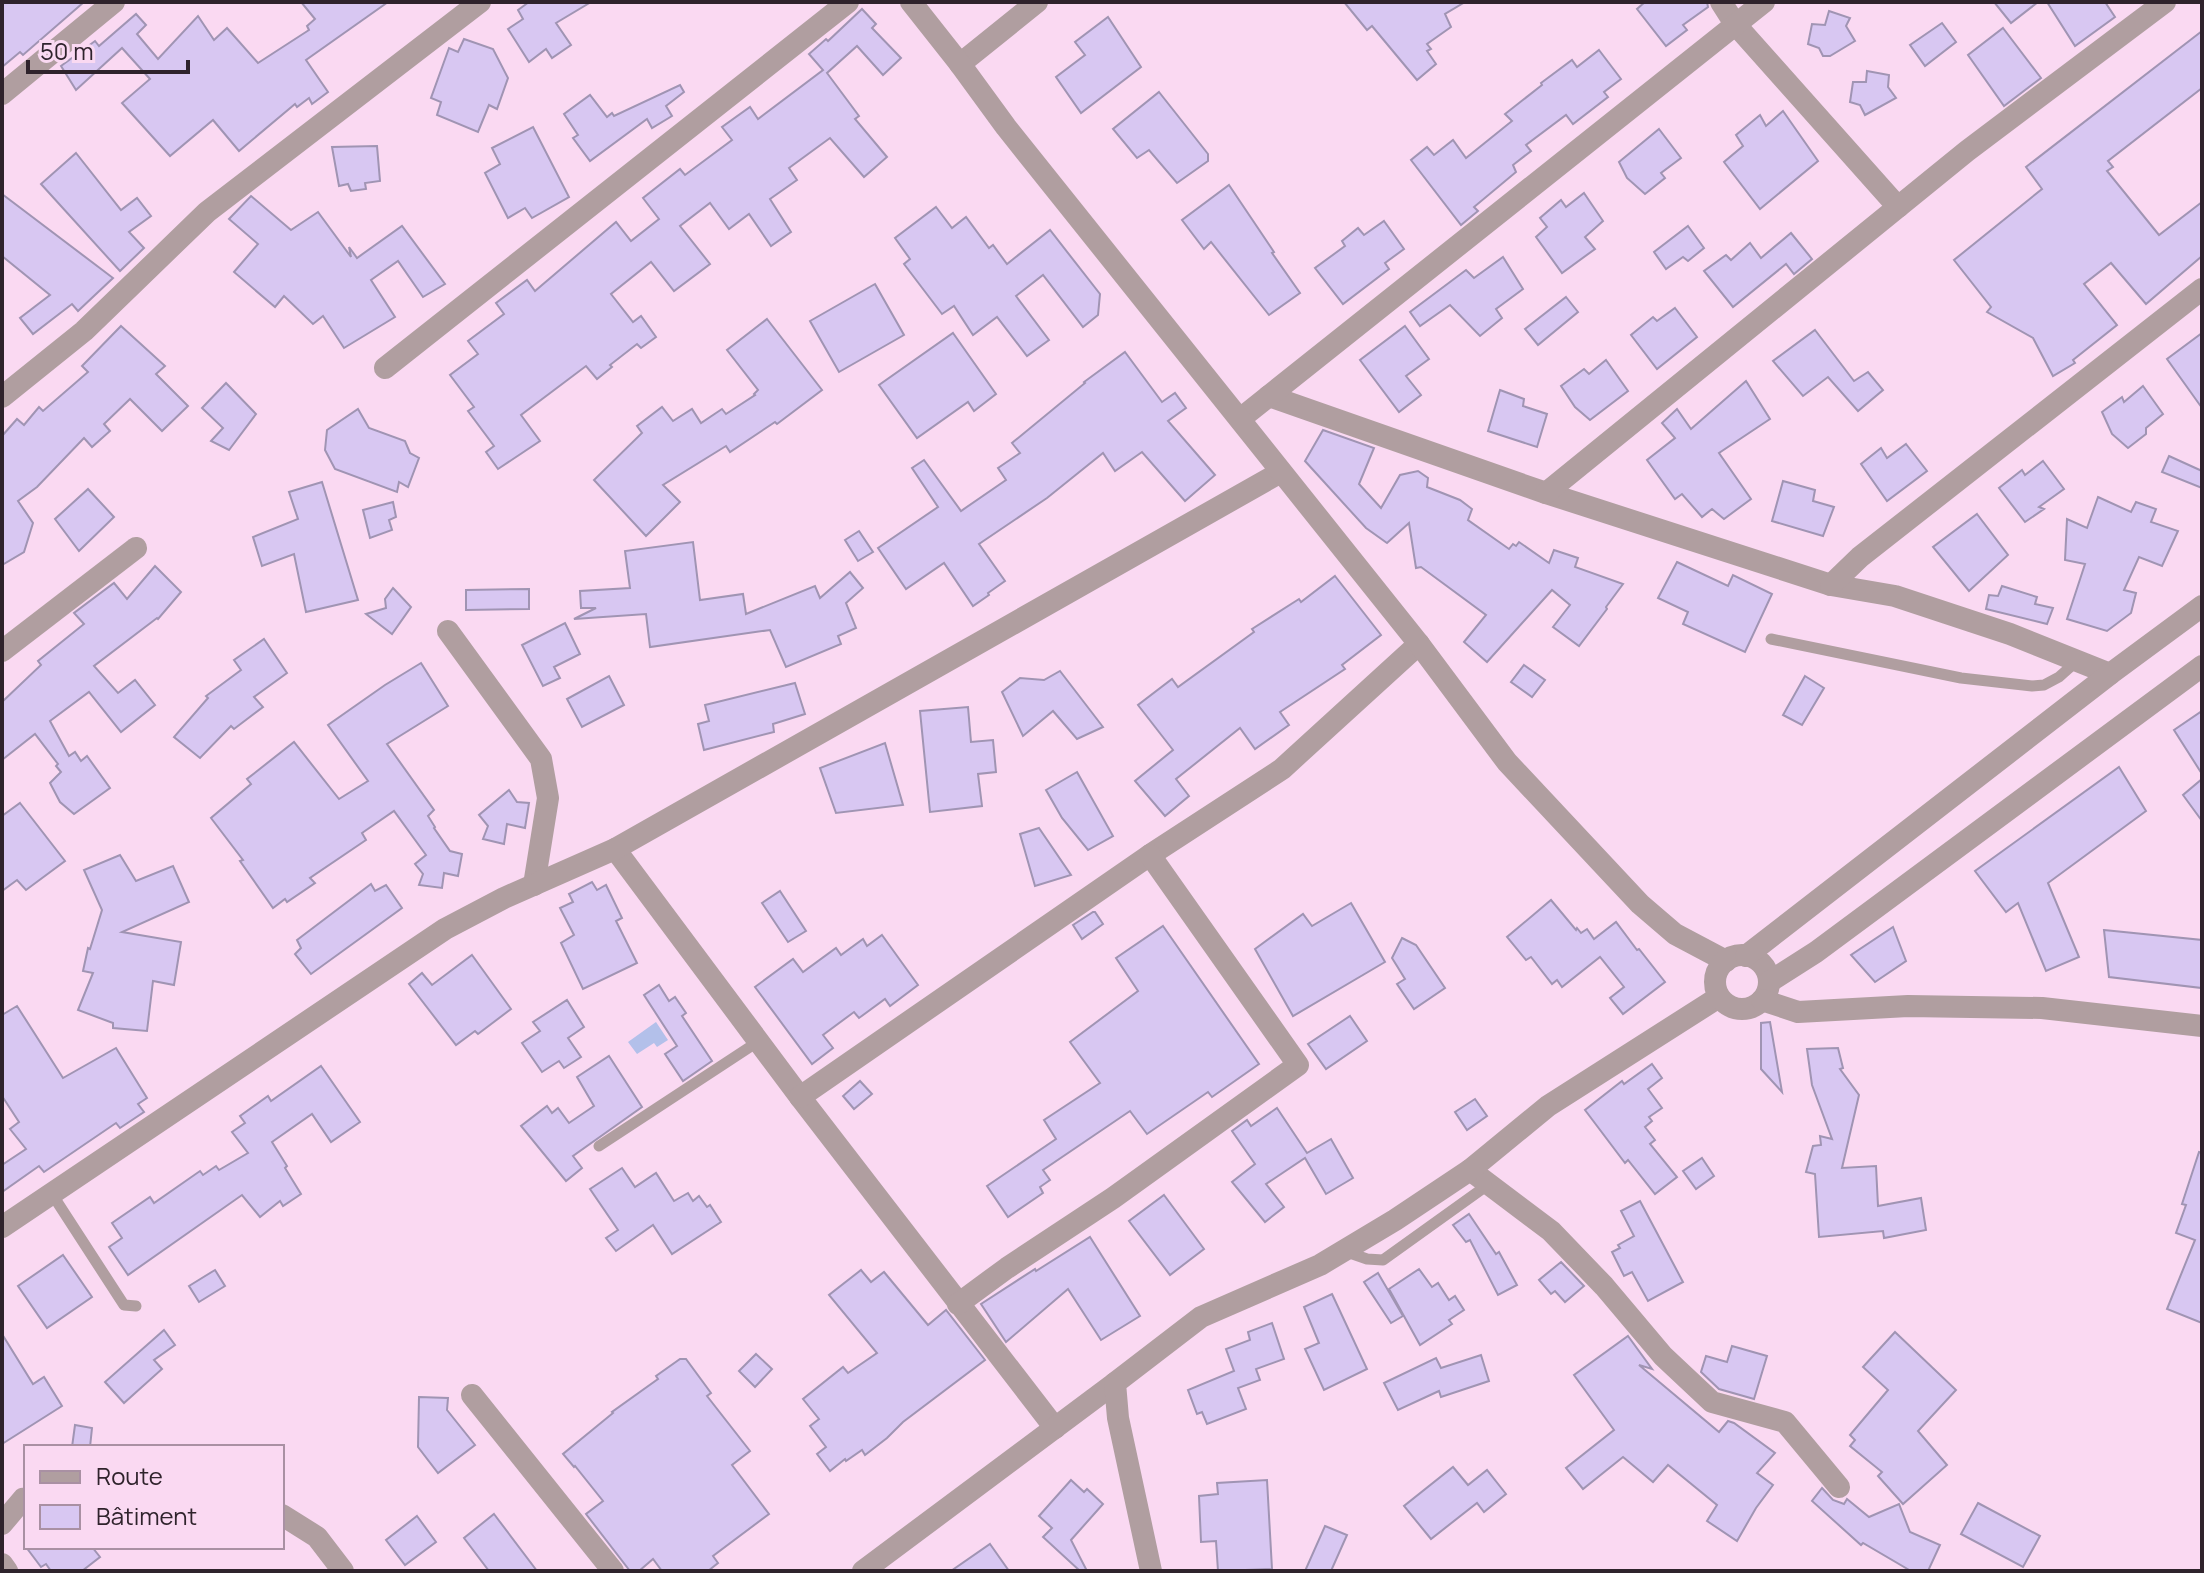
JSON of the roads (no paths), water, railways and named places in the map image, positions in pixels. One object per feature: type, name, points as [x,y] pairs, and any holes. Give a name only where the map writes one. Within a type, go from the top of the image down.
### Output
[{"type":"street","points":[[2,94],[114,2]]},
{"type":"street","points":[[2,397],[84,331],[207,212],[480,2]]},
{"type":"street","points":[[385,368],[848,2]]},
{"type":"street","points":[[911,2],[1006,127],[1419,644],[1507,762],[1640,904],[1675,934],[1736,958],[1754,958],[1767,972],[1766,991]]},
{"type":"street","points":[[960,64],[1037,2]]},
{"type":"street","points":[[1721,2],[1735,24],[1898,207]]},
{"type":"street","points":[[1240,419],[1764,2]]},
{"type":"street","points":[[1546,493],[1967,151],[2165,2]]},
{"type":"street","points":[[1831,585],[1860,557],[2202,289]]},
{"type":"street","points":[[1269,396],[1546,493],[1831,585],[1895,596],[2010,634],[2110,674]]},
{"type":"street","points":[[2,1227],[445,929],[504,898],[615,849],[1281,472]]},
{"type":"street","points":[[2,651],[136,548]]},
{"type":"street","points":[[2202,606],[1719,968],[1716,977],[1719,997],[1735,1008],[1754,1006],[1766,991],[1816,952],[2202,666]]},
{"type":"street","points":[[448,631],[541,759],[548,798],[534,885]]},
{"type":"street","points":[[800,1097],[1150,855],[1282,769],[1419,644]]},
{"type":"street","points":[[615,849],[800,1097],[1055,1428]]},
{"type":"street","points":[[958,1304],[1113,1198],[1298,1065],[1150,855]]},
{"type":"street","points":[[1766,991],[1798,1012],[1908,1006],[2042,1008],[2202,1026]]},
{"type":"street","points":[[863,1571],[1201,1317],[1320,1265],[1395,1220],[1470,1170],[1548,1106],[1719,997]]},
{"type":"street","points":[[1470,1170],[1551,1231],[1604,1286],[1663,1356],[1712,1402],[1785,1422],[1839,1487]]},
{"type":"street","points":[[1115,1383],[1118,1418],[1151,1571]]},
{"type":"street","points":[[472,1395],[613,1571]]},
{"type":"street","points":[[2,1524],[24,1499]]},
{"type":"street","points":[[284,1516],[317,1537],[343,1571]]},
{"type":"street","points":[[2,1564],[7,1571]]},
{"type":"lane","points":[[1771,639],[1961,678],[2032,686],[2052,681],[2077,661]]},
{"type":"lane","points":[[599,1146],[760,1040]]},
{"type":"lane","points":[[1344,1251],[1367,1259],[1383,1260],[1489,1184]]},
{"type":"lane","points":[[52,1194],[124,1305],[136,1306]]},
{"type":"lane","points":[[1395,1220],[1409,1243]]},
{"type":"water","points":[[656,1022],[668,1040],[657,1047],[654,1043],[637,1054],[628,1042]]}]
